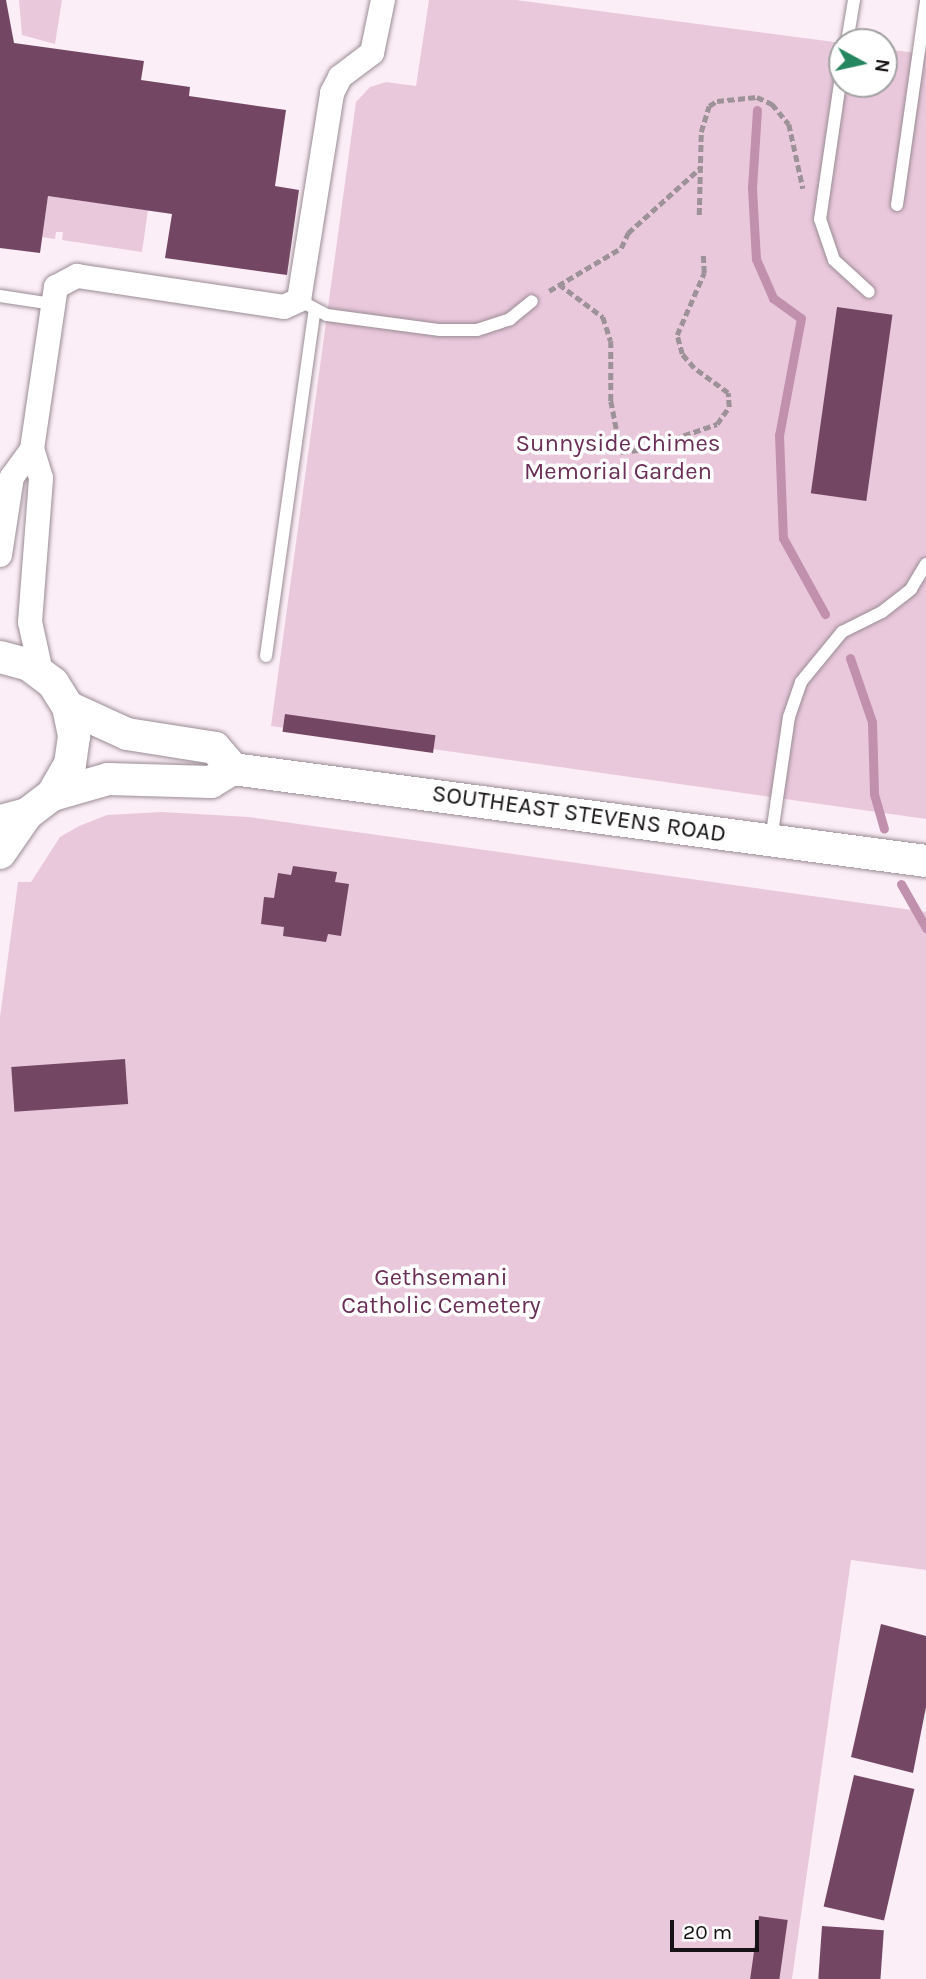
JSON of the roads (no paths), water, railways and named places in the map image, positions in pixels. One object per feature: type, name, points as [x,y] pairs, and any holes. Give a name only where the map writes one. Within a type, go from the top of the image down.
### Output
[{"type":"street","points":[[233,769],[215,748],[127,733],[68,707],[41,673],[30,622],[41,478],[32,449],[56,287],[77,276],[284,307],[307,304],[332,93],[341,77],[372,54],[383,0]]},
{"type":"street","points":[[0,555],[12,477],[32,449]]},
{"type":"street","points":[[0,657],[41,673]]},
{"type":"street","points":[[0,853],[14,817],[52,795],[74,752],[68,707]]},
{"type":"street","name":"SOUTHEAST STEVENS ROAD","points":[[52,795],[108,779],[211,782],[233,769],[926,861]]},
{"type":"lane","points":[[849,28],[854,0]]},
{"type":"lane","points":[[897,205],[926,0]]},
{"type":"lane","points":[[837,98],[820,200],[823,235],[834,260],[869,292]]},
{"type":"lane","points":[[0,296],[53,304]]},
{"type":"lane","points":[[266,656],[307,304],[327,315],[440,330],[477,330],[510,319],[532,301]]},
{"type":"lane","points":[[771,840],[789,717],[801,682],[842,632],[882,612],[911,589],[926,564]]},
{"type":"waterway","points":[[757,110],[752,188],[756,259],[773,298],[801,318],[779,435],[783,538],[825,614]]},
{"type":"waterway","points":[[850,658],[872,722],[874,794],[884,829]]},
{"type":"waterway","points":[[901,884],[926,928]]},
{"type":"park label","name":"Sunnyside Chimes Memorial Garden","points":[[618,458]]},
{"type":"park label","name":"Gethsemani Catholic Cemetery","points":[[441,1292]]}]
